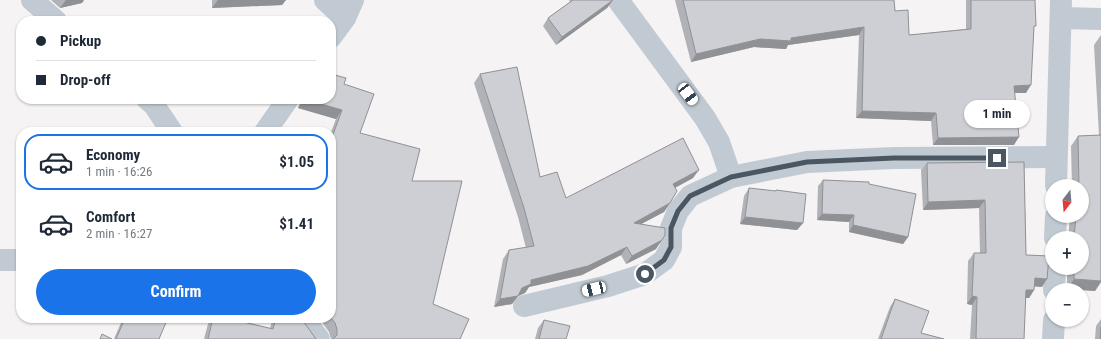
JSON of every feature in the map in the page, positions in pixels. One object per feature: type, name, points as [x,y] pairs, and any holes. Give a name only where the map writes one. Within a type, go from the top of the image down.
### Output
[{"type":"street","points":[[32,0],[50,16]]},
{"type":"street","points":[[325,0],[349,9],[336,30]]},
{"type":"street","points":[[618,0],[705,118],[719,142],[731,177]]},
{"type":"street","points":[[1056,179],[1062,9],[1101,19]]},
{"type":"street","points":[[153,104],[169,127]]},
{"type":"street","points":[[268,127],[285,104]]},
{"type":"street","points":[[524,306],[608,286],[645,274],[664,260],[671,247],[671,228],[675,217],[690,196],[731,177],[807,162],[894,158],[1056,157]]},
{"type":"street","points":[[0,260],[16,260]]},
{"type":"street","points":[[307,323],[319,339]]},
{"type":"street","points":[[1053,339],[1054,327]]},
{"type":"building","points":[[573,0],[613,0],[562,37],[548,18]]},
{"type":"building","points":[[683,0],[894,0],[895,11],[908,10],[909,35],[971,29],[971,0],[1035,0],[1036,26],[1034,26],[1031,85],[1014,86],[1019,137],[938,138],[936,113],[862,111],[864,27],[791,38],[791,41],[760,39],[696,54]]},
{"type":"building","points":[[517,67],[540,177],[557,172],[566,198],[683,138],[699,170],[673,184],[677,191],[670,203],[634,223],[665,228],[665,235],[662,240],[632,256],[627,247],[588,266],[531,280],[531,284],[522,288],[518,296],[500,299],[509,250],[534,246],[524,208],[480,74]]},
{"type":"building","points":[[336,75],[346,78],[344,84],[374,94],[360,133],[420,149],[412,181],[462,181],[433,304],[469,319],[460,339],[333,339],[337,335],[335,323],[336,127],[342,110],[321,104],[336,104]]},
{"type":"building","points":[[1101,135],[1101,281],[1074,279],[1074,275],[1089,275],[1089,231],[1075,231],[1075,223],[1089,223],[1089,179],[1079,179],[1078,136]]},
{"type":"building","points":[[1024,162],[1026,255],[1045,256],[1045,275],[1047,275],[1047,279],[1035,278],[1034,290],[1026,290],[1024,339],[976,339],[977,297],[972,296],[974,253],[986,253],[985,200],[928,202],[927,163]]},
{"type":"building","points":[[823,180],[869,182],[869,184],[916,194],[908,237],[853,225],[854,215],[822,214]]},
{"type":"building","points":[[749,188],[806,194],[803,223],[745,217]]},
{"type":"building","points":[[895,299],[929,311],[921,333],[944,339],[881,339]]},
{"type":"building","points":[[544,320],[570,326],[566,339],[539,339]]},
{"type":"building","points":[[123,323],[166,323],[159,339],[116,339]]},
{"type":"building","points":[[212,323],[247,323],[273,329],[275,323],[305,323],[316,339],[208,339]]},
{"type":"building","points":[[102,334],[112,339],[100,339]]},
{"type":"route","points":[[645,274],[664,260],[671,247],[671,228],[678,211],[690,196],[731,177],[807,162],[894,158],[997,158]]}]
